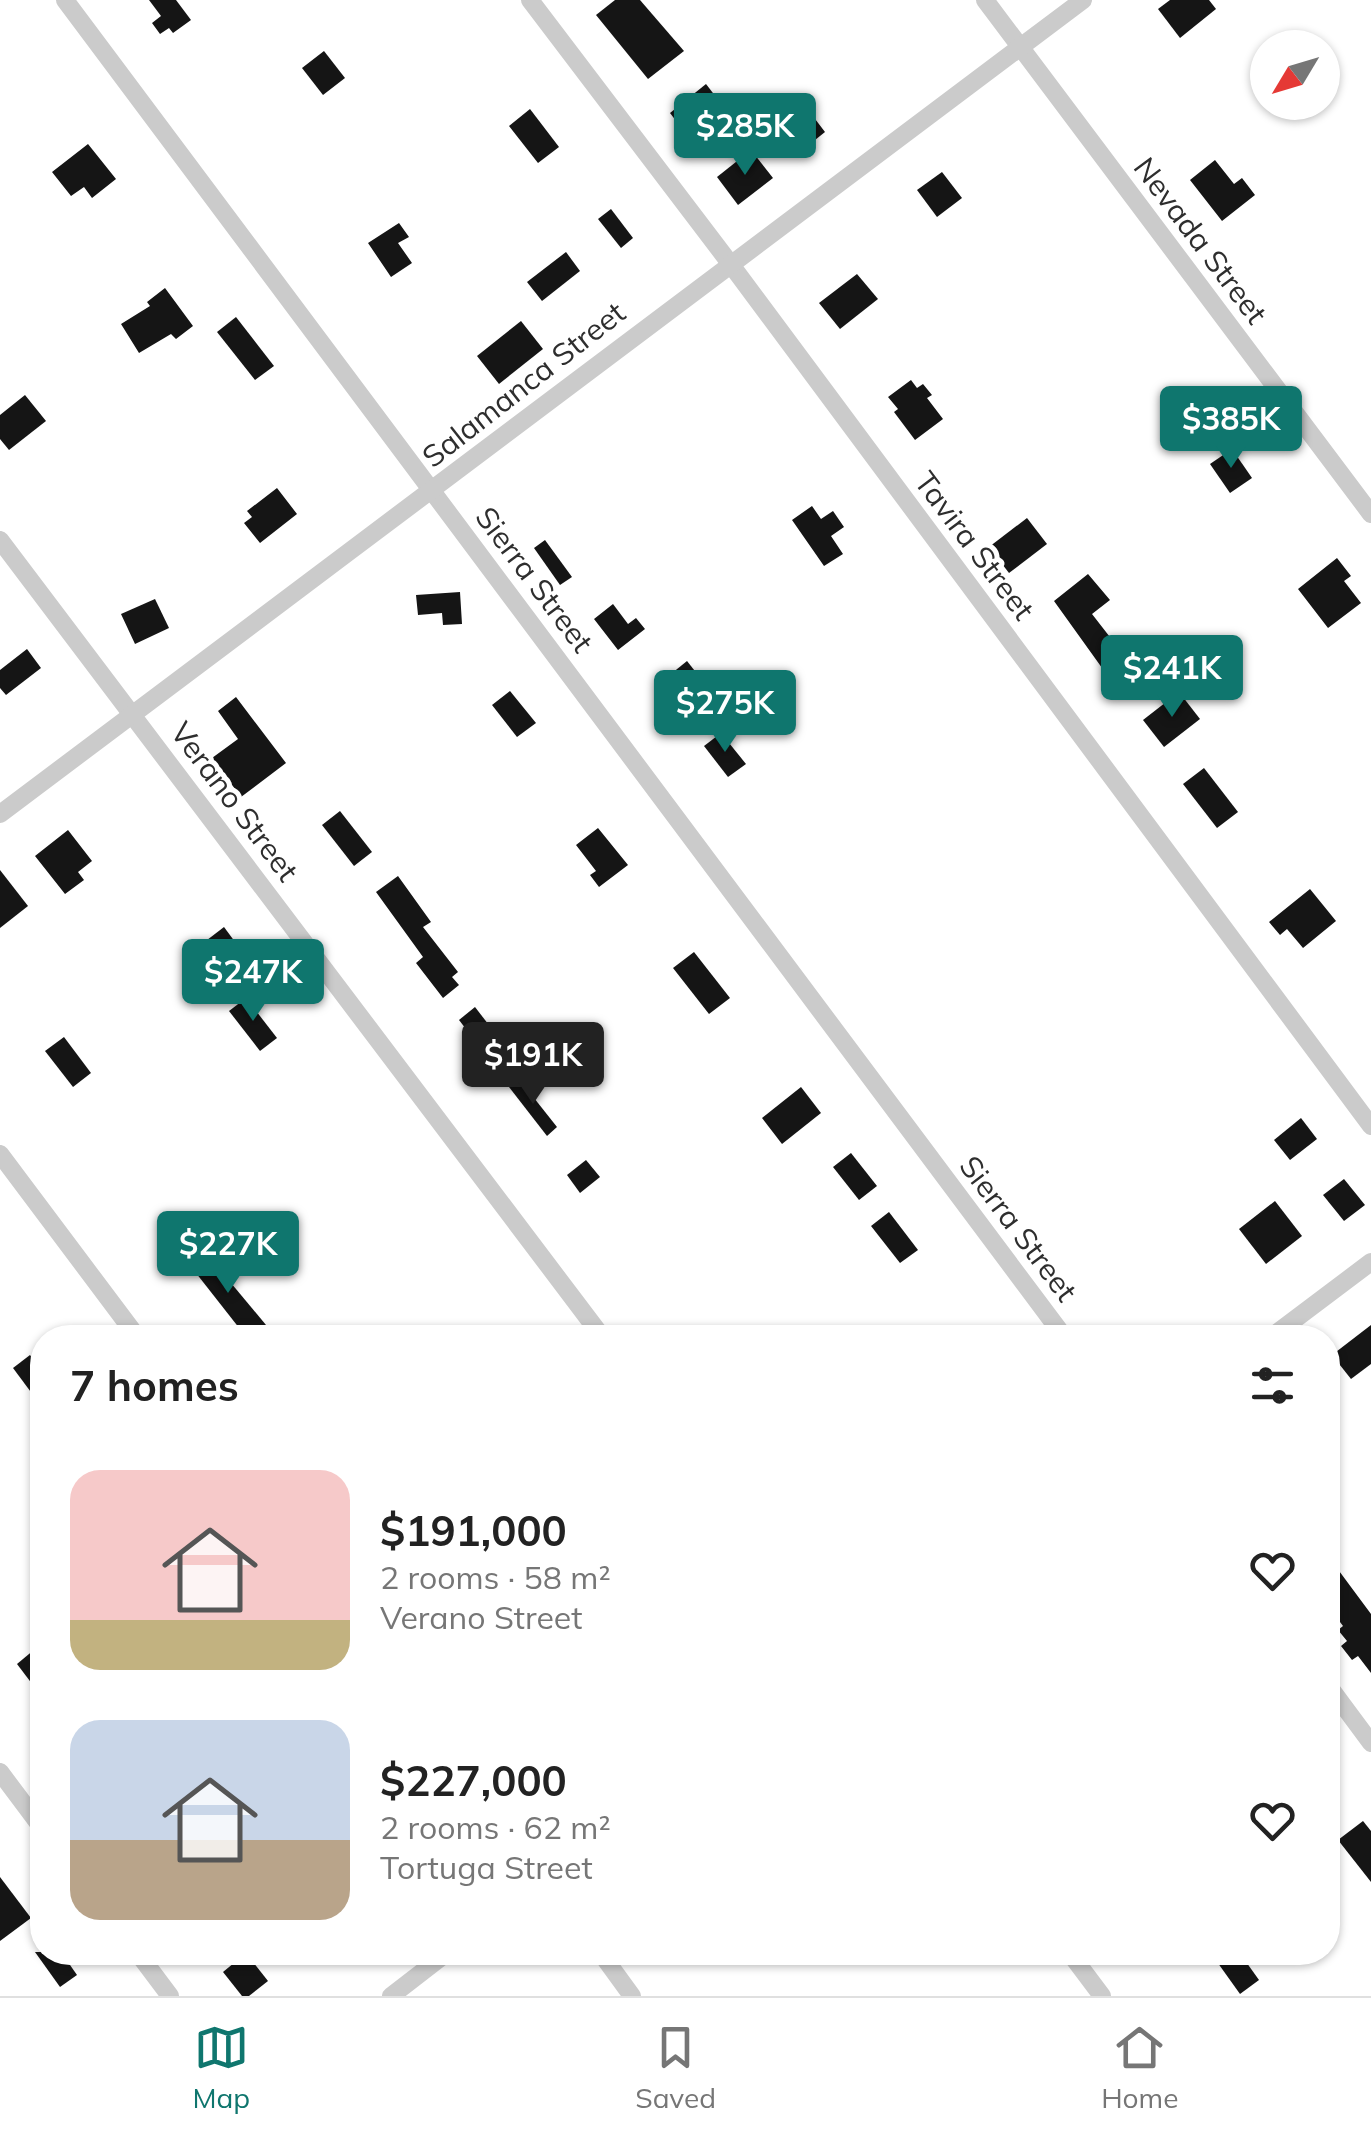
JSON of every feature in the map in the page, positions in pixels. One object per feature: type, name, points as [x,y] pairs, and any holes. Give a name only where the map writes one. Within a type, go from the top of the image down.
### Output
[{"type":"street","name":"Sierra Street","points":[[65,0],[1055,1325]]},
{"type":"street","name":"Tavira Street","points":[[530,0],[1371,1126]]},
{"type":"street","name":"Nevada Street","points":[[985,0],[1371,514]]},
{"type":"street","name":"Salamanca Street","points":[[0,814],[1082,0]]},
{"type":"street","name":"Verano Street","points":[[0,540],[593,1325]]},
{"type":"street","points":[[0,1154],[128,1325]]},
{"type":"street","points":[[1287,1325],[1371,1262]]},
{"type":"street","points":[[1340,1701],[1371,1742]]},
{"type":"street","points":[[0,1772],[30,1812]]},
{"type":"street","points":[[147,1965],[170,1996]]},
{"type":"street","points":[[392,1996],[431,1965]]},
{"type":"street","points":[[609,1965],[632,1996]]},
{"type":"street","points":[[1078,1965],[1102,1996]]},
{"type":"building","points":[[149,0],[176,0],[191,20],[173,33],[169,28],[160,34],[152,23],[161,16]]},
{"type":"building","points":[[615,0],[640,0],[684,51],[648,79],[596,15]]},
{"type":"building","points":[[1170,0],[1209,0],[1216,9],[1180,38],[1158,9]]},
{"type":"building","points":[[324,51],[345,78],[323,95],[302,68]]},
{"type":"building","points":[[706,84],[726,110],[690,139],[670,113]]},
{"type":"building","points":[[796,94],[825,132],[800,152],[765,108],[778,98],[783,104]]},
{"type":"building","points":[[530,109],[559,147],[538,163],[509,126]]},
{"type":"building","points":[[88,144],[116,179],[92,198],[84,187],[71,196],[52,172]]},
{"type":"building","points":[[751,150],[773,178],[738,205],[717,177]]},
{"type":"building","points":[[1215,160],[1234,184],[1242,178],[1255,195],[1222,221],[1190,180]]},
{"type":"building","points":[[942,172],[962,198],[937,217],[917,190]]},
{"type":"building","points":[[611,209],[633,238],[621,248],[598,219]]},
{"type":"building","points":[[399,223],[409,237],[398,243],[412,263],[391,277],[368,243]]},
{"type":"building","points":[[566,252],[580,271],[542,301],[527,282]]},
{"type":"building","points":[[857,274],[878,299],[840,329],[819,303]]},
{"type":"building","points":[[165,288],[193,326],[176,339],[171,334],[139,353],[121,324],[150,306],[147,302]]},
{"type":"building","points":[[236,317],[274,366],[255,380],[217,332]]},
{"type":"building","points":[[521,321],[543,349],[499,384],[477,356]]},
{"type":"building","points":[[911,380],[917,388],[923,384],[932,395],[927,398],[943,419],[915,440],[888,397]]},
{"type":"building","points":[[25,395],[46,421],[9,450],[0,439],[0,415]]},
{"type":"building","points":[[1232,449],[1252,478],[1230,493],[1210,464]]},
{"type":"building","points":[[277,488],[297,514],[260,543],[244,523],[252,517],[247,511]]},
{"type":"building","points":[[812,506],[821,519],[833,511],[844,527],[831,536],[843,554],[824,566],[792,520]]},
{"type":"building","points":[[1027,518],[1047,544],[1009,573],[989,547]]},
{"type":"building","points":[[545,540],[572,577],[560,585],[534,548]]},
{"type":"building","points":[[1337,558],[1351,576],[1344,581],[1361,603],[1328,628],[1298,589]]},
{"type":"building","points":[[1088,574],[1110,600],[1092,614],[1141,677],[1120,693],[1054,601]]},
{"type":"building","points":[[460,592],[462,624],[443,625],[442,613],[418,615],[416,595]]},
{"type":"building","points":[[155,599],[169,628],[135,644],[121,614]]},
{"type":"building","points":[[613,604],[628,624],[636,618],[645,629],[618,650],[594,619]]},
{"type":"building","points":[[27,649],[41,668],[6,695],[0,688],[0,670]]},
{"type":"building","points":[[687,661],[713,694],[696,707],[671,674]]},
{"type":"building","points":[[510,691],[536,723],[517,737],[492,705]]},
{"type":"building","points":[[1179,692],[1200,719],[1164,747],[1143,720]]},
{"type":"building","points":[[236,697],[286,763],[241,797],[212,758],[238,739],[218,711]]},
{"type":"building","points":[[721,733],[746,764],[728,777],[704,746]]},
{"type":"building","points":[[1204,768],[1238,812],[1217,828],[1183,784]]},
{"type":"building","points":[[340,811],[372,852],[354,866],[322,825]]},
{"type":"building","points":[[598,828],[628,865],[599,887],[590,875],[596,871],[576,845]]},
{"type":"building","points":[[68,830],[92,861],[78,872],[84,880],[65,894],[35,856]]},
{"type":"building","points":[[0,870],[28,906],[0,928]]},
{"type":"building","points":[[398,876],[431,922],[423,927],[458,972],[452,977],[459,985],[443,998],[416,963],[423,957],[376,892]]},
{"type":"building","points":[[1310,889],[1336,921],[1303,948],[1287,929],[1280,935],[1269,922]]},
{"type":"building","points":[[224,927],[238,946],[212,966],[198,947]]},
{"type":"building","points":[[694,952],[730,998],[709,1014],[673,968]]},
{"type":"building","points":[[246,998],[277,1038],[260,1051],[229,1011]]},
{"type":"building","points":[[475,1007],[502,1042],[486,1055],[459,1020]]},
{"type":"building","points":[[64,1037],[91,1073],[73,1087],[45,1051]]},
{"type":"building","points":[[519,1079],[557,1127],[547,1136],[509,1087]]},
{"type":"building","points":[[801,1087],[821,1113],[782,1144],[762,1118]]},
{"type":"building","points":[[1301,1118],[1317,1139],[1290,1160],[1274,1140]]},
{"type":"building","points":[[851,1153],[877,1186],[859,1200],[833,1167]]},
{"type":"building","points":[[586,1160],[600,1177],[580,1193],[567,1175]]},
{"type":"building","points":[[1344,1179],[1365,1205],[1344,1221],[1323,1195]]},
{"type":"building","points":[[1275,1201],[1302,1236],[1266,1264],[1239,1229]]},
{"type":"building","points":[[889,1212],[918,1250],[900,1263],[871,1226]]},
{"type":"building","points":[[201,1247],[266,1325],[237,1325],[185,1259]]},
{"type":"building","points":[[1371,1325],[1371,1364],[1351,1379],[1340,1365],[1340,1349]]},
{"type":"building","points":[[30,1355],[30,1391],[13,1368]]},
{"type":"building","points":[[1340,1572],[1371,1614],[1371,1673],[1358,1656],[1352,1660],[1341,1646],[1347,1641],[1340,1632]]},
{"type":"building","points":[[30,1653],[30,1681],[17,1664]]},
{"type":"building","points":[[1363,1821],[1371,1831],[1371,1882],[1340,1843]]},
{"type":"building","points":[[0,1877],[30,1919],[0,1941]]},
{"type":"building","points":[[44,1965],[70,1965],[77,1975],[60,1987]]},
{"type":"building","points":[[231,1965],[255,1965],[268,1981],[249,1996],[242,1996],[223,1972]]},
{"type":"building","points":[[1219,1965],[1248,1965],[1259,1980],[1240,1994]]}]
